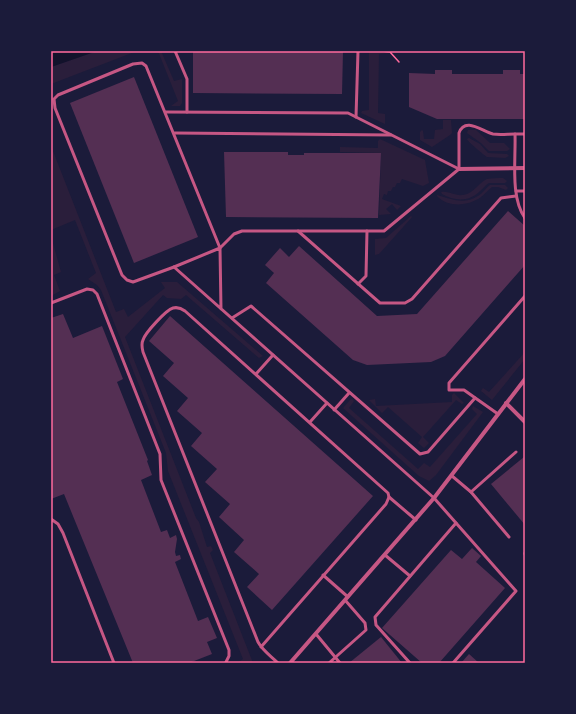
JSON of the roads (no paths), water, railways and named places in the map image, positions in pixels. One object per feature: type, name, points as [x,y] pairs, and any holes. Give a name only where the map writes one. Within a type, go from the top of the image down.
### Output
[{"type":"street","points":[[458,169],[525,168]]},
{"type":"street","points":[[290,663],[416,520],[452,476],[525,378]]},
{"type":"street","points":[[506,403],[525,422]]},
{"type":"lane","points":[[175,51],[187,79],[187,112]]},
{"type":"lane","points":[[356,117],[358,51]]},
{"type":"lane","points":[[221,309],[220,248],[150,70],[142,63],[133,64],[62,92],[54,99],[54,103],[122,275],[127,280],[133,282],[220,248],[234,234],[240,231],[366,232],[386,230],[458,169],[459,132],[463,127],[477,126],[494,134],[525,134]]},
{"type":"lane","points":[[166,112],[346,112],[458,169]]},
{"type":"lane","points":[[175,134],[392,135]]},
{"type":"lane","points":[[516,134],[516,196],[525,218]]},
{"type":"lane","points":[[516,191],[525,191]]},
{"type":"lane","points":[[298,231],[381,304],[408,302],[501,198],[516,196]]},
{"type":"lane","points":[[358,284],[366,276],[366,232]]},
{"type":"lane","points":[[174,267],[434,498],[516,591],[453,663]]},
{"type":"lane","points":[[51,303],[87,289],[93,290],[97,294],[160,454],[161,480],[229,650],[229,656],[226,663]]},
{"type":"lane","points":[[498,414],[464,390],[449,390],[450,382],[525,296]]},
{"type":"lane","points":[[232,318],[251,306],[417,453],[423,455],[428,452],[475,398]]},
{"type":"lane","points":[[278,663],[261,647],[143,352],[142,341],[167,311],[180,308],[387,490],[389,497],[416,520]]},
{"type":"lane","points":[[256,374],[273,355]]},
{"type":"lane","points":[[334,410],[349,393]]},
{"type":"lane","points":[[310,422],[327,402]]},
{"type":"lane","points":[[471,492],[516,452]]},
{"type":"lane","points":[[452,476],[471,492],[509,537]]},
{"type":"lane","points":[[261,647],[386,504],[389,497]]},
{"type":"lane","points":[[51,519],[60,527],[114,663]]},
{"type":"lane","points":[[410,663],[376,625],[374,620],[377,614],[456,523]]},
{"type":"lane","points":[[385,555],[410,576]]},
{"type":"lane","points":[[323,575],[347,598],[365,623],[366,628],[364,632],[335,656],[329,663]]},
{"type":"lane","points":[[316,634],[340,663]]}]
